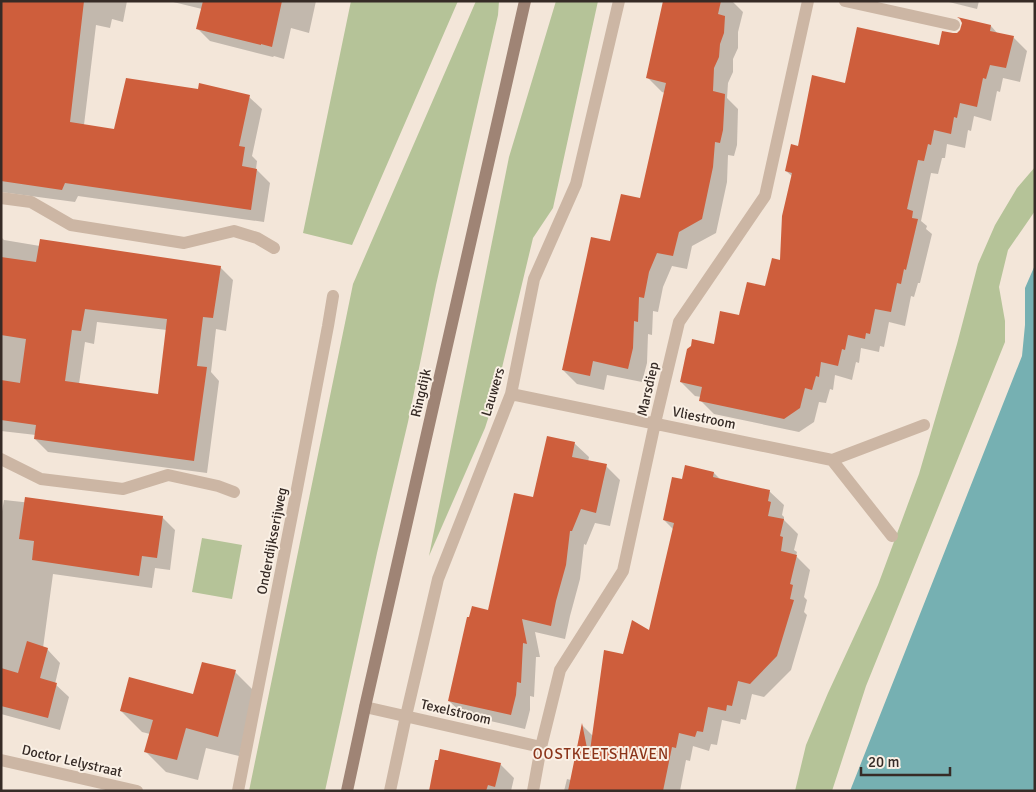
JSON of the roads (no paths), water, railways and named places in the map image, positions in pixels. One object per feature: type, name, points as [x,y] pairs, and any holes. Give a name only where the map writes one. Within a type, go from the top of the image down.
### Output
[{"type":"main road","name":"Ringdijk","points":[[347,791],[525,1]]},
{"type":"street","name":"Lauwers","points":[[390,791],[438,579],[511,394],[534,279],[576,184],[619,1]]},
{"type":"street","name":"Marsdiep","points":[[533,791],[541,747],[560,670],[623,570],[679,322],[765,196],[808,1]]},
{"type":"street","points":[[845,1],[954,25]]},
{"type":"street","points":[[1,198],[32,202],[71,225],[184,243],[234,231],[257,238],[274,248]]},
{"type":"street","name":"Onderdijkserijweg","points":[[238,791],[333,296]]},
{"type":"street","name":"Vliestroom","points":[[511,394],[832,460]]},
{"type":"street","points":[[892,536],[832,460],[924,425]]},
{"type":"street","points":[[1,459],[41,480],[123,489],[168,475],[218,486],[234,492]]},
{"type":"street","name":"Texelstroom","points":[[365,708],[541,747]]},
{"type":"street","name":"Doctor Lelystraat","points":[[1,760],[136,791]]},
{"type":"water","points":[[1035,265],[1035,791],[850,791],[1022,356],[1025,325],[1025,288]]},
{"type":"district","name":"OOSTKEETSHAVEN","points":[[601,754]]}]
